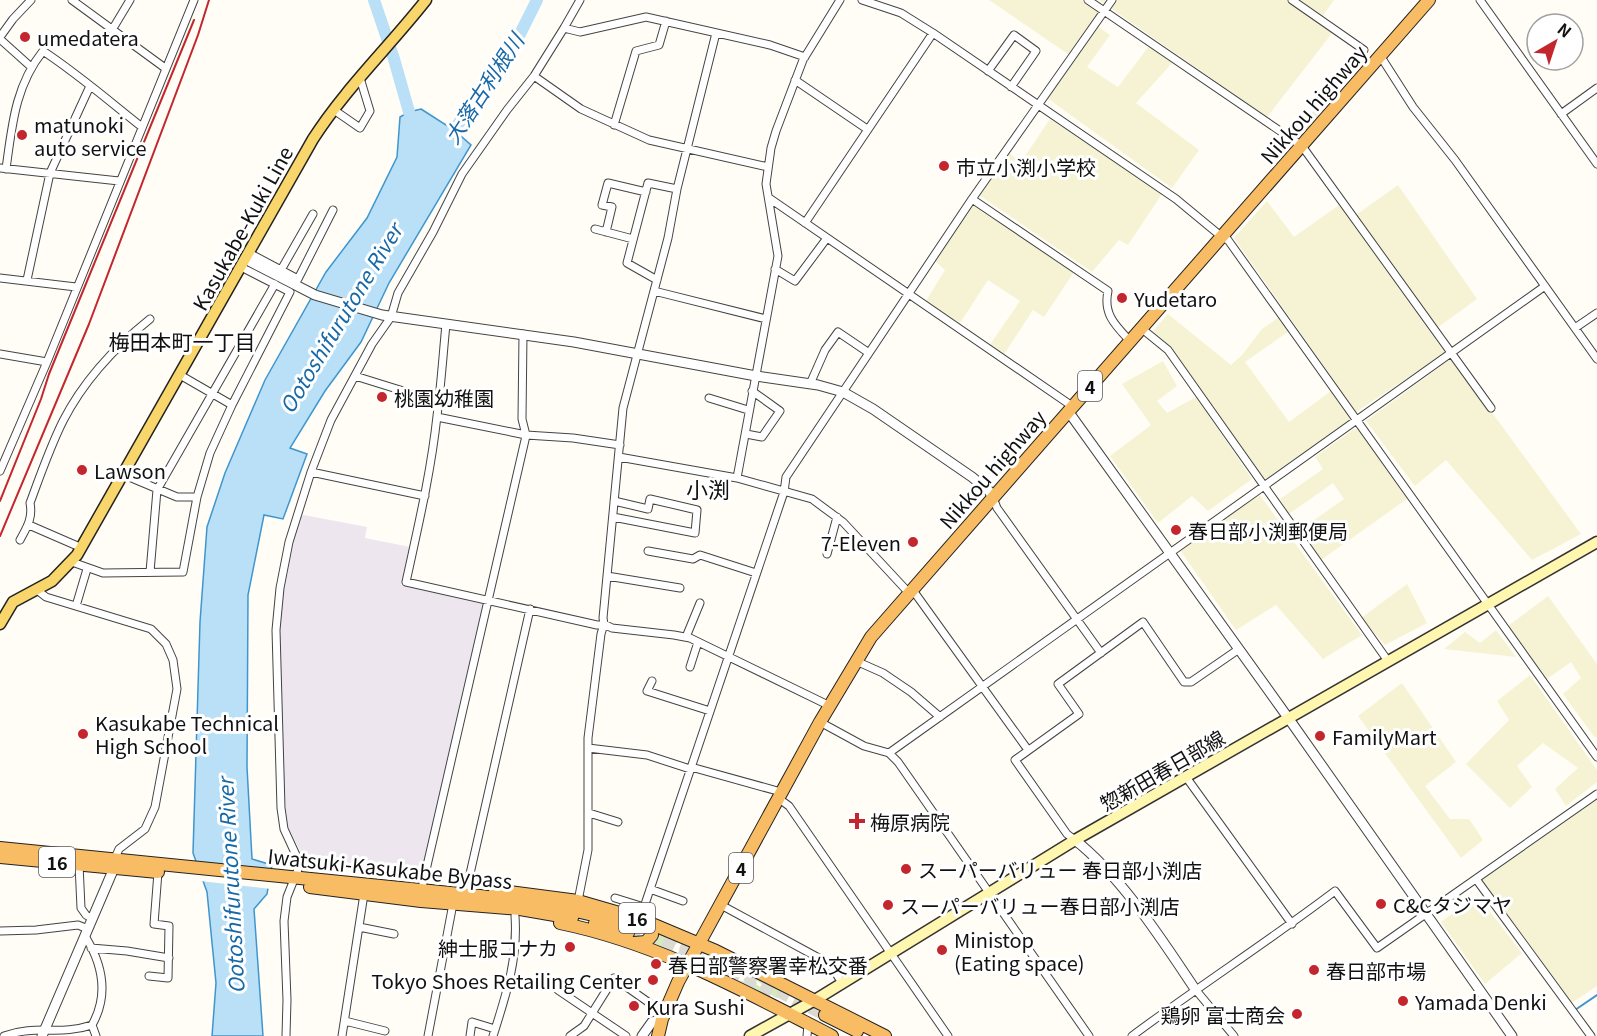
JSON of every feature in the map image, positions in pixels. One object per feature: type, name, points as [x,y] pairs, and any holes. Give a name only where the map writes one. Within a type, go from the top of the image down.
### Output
[{"type":"highway","name":"Nikkou highway","points":[[664,1015],[678,982],[779,795],[871,637],[1429,0]]},
{"type":"highway","name":"Iwatsuki-Kasukabe Bypass","points":[[0,848],[114,863],[555,906],[635,925]]},
{"type":"highway","name":"Iwatsuki-Kasukabe Bypass","points":[[0,857],[80,864],[114,863],[158,872],[192,871]]},
{"type":"highway","name":"16","points":[[364,889],[423,884],[519,892],[578,901],[635,925],[699,944],[885,1036]]},
{"type":"highway","name":"Iwatsuki-Kasukabe Bypass","points":[[364,889],[421,901],[520,909],[635,925]]},
{"type":"highway","name":"16","points":[[421,901],[452,909],[515,916],[588,929],[635,925],[688,964],[791,1014],[808,1030],[832,1036]]},
{"type":"highway","name":"4","points":[[658,1036],[664,1015]]},
{"type":"highway","points":[[848,1036],[824,1019],[867,1036]]},
{"type":"main road","name":"Kasukabe-Kuki Line","points":[[0,624],[13,602],[52,581],[72,562],[304,154],[334,110],[400,34],[426,0]]},
{"type":"main road","name":"惣新田春日部線","points":[[750,1036],[815,1000],[1075,840],[1597,542]]},
{"type":"street","points":[[30,66],[0,38],[13,19],[31,0]]},
{"type":"street","points":[[72,0],[165,68]]},
{"type":"street","points":[[112,30],[130,0]]},
{"type":"street","points":[[0,471],[194,0]]},
{"type":"street","points":[[286,1036],[284,921],[287,897],[298,867],[296,855],[284,828],[281,808],[276,630],[280,588],[289,542],[311,472],[331,420],[398,293],[433,232],[462,174],[534,76],[580,0]]},
{"type":"street","points":[[737,478],[778,256],[766,184],[768,167],[776,130],[795,80],[805,57],[840,0]]},
{"type":"street","points":[[862,0],[901,13],[933,33],[1176,199],[1228,240],[1597,757]]},
{"type":"street","points":[[1088,0],[1302,146],[1491,408]]},
{"type":"street","points":[[635,925],[650,889],[691,768],[784,492],[786,477],[1036,105],[1112,0]]},
{"type":"street","points":[[1292,0],[1364,50]]},
{"type":"street","points":[[1480,0],[1597,164]]},
{"type":"street","points":[[564,28],[580,32],[646,17],[770,45],[805,57]]},
{"type":"street","points":[[614,124],[636,51],[659,45],[666,21]]},
{"type":"street","points":[[578,901],[588,850],[588,748],[604,624],[623,408],[668,238],[677,189],[716,33]]},
{"type":"street","points":[[805,223],[933,33]]},
{"type":"street","points":[[988,71],[1014,35],[1036,51],[1011,87]]},
{"type":"street","points":[[119,181],[3,168],[20,90],[30,66],[43,51],[77,74],[142,128]]},
{"type":"street","points":[[1381,57],[1413,107],[1455,160],[1597,359]]},
{"type":"street","points":[[534,76],[581,109],[649,140],[768,167]]},
{"type":"street","points":[[334,110],[360,128],[370,111],[360,78]]},
{"type":"street","points":[[795,80],[867,129]]},
{"type":"street","points":[[27,280],[50,173],[90,86]]},
{"type":"street","points":[[1561,114],[1597,88]]},
{"type":"street","points":[[606,232],[612,207],[602,205],[608,183],[646,192]]},
{"type":"street","points":[[657,280],[627,263],[648,183],[677,189]]},
{"type":"street","points":[[769,198],[1070,409],[1512,1036]]},
{"type":"street","points":[[972,199],[1108,291],[1106,300],[1110,319],[1130,341]]},
{"type":"street","points":[[245,260],[282,270],[298,279],[333,210]]},
{"type":"street","points":[[282,270],[313,214]]},
{"type":"street","points":[[595,229],[633,239]]},
{"type":"street","points":[[775,269],[795,281],[827,238]]},
{"type":"street","points":[[245,260],[315,295],[386,316],[523,334],[810,384],[843,392],[873,409],[989,491],[997,508],[1101,653]]},
{"type":"street","points":[[72,562],[103,573],[183,572],[197,497],[210,453],[290,292],[274,284],[245,260]]},
{"type":"street","points":[[0,278],[76,287]]},
{"type":"street","points":[[150,572],[157,490],[274,284]]},
{"type":"street","points":[[889,753],[1545,286]]},
{"type":"street","points":[[654,291],[766,320]]},
{"type":"street","points":[[1575,328],[1597,313]]},
{"type":"street","points":[[20,540],[29,525],[32,513],[30,503],[53,444],[72,404],[92,376],[150,319]]},
{"type":"street","points":[[446,324],[437,417],[425,496],[406,582],[597,625],[604,624],[612,628],[686,637],[830,706]]},
{"type":"street","points":[[1141,328],[1167,350],[1388,661]]},
{"type":"street","points":[[810,384],[825,350],[838,332],[869,353]]},
{"type":"street","points":[[423,884],[526,435],[522,419],[523,334]]},
{"type":"street","points":[[0,354],[46,362]]},
{"type":"street","points":[[180,375],[232,405]]},
{"type":"street","points":[[355,376],[413,394],[439,397]]},
{"type":"street","points":[[746,434],[762,437],[780,411],[752,391]]},
{"type":"street","points":[[709,398],[748,410]]},
{"type":"street","points":[[437,417],[526,435],[573,438],[620,445]]},
{"type":"street","points":[[619,457],[737,478],[812,500],[837,517],[911,591],[1028,750]]},
{"type":"street","points":[[311,472],[425,496]]},
{"type":"street","points":[[123,474],[177,497],[197,497]]},
{"type":"street","points":[[613,517],[695,533],[697,510],[650,499],[648,509],[614,501]]},
{"type":"street","points":[[826,554],[837,517]]},
{"type":"street","points":[[29,525],[81,548]]},
{"type":"street","points":[[648,551],[693,560],[700,555],[756,573]]},
{"type":"street","points":[[76,606],[87,569]]},
{"type":"street","points":[[607,576],[680,588]]},
{"type":"street","points":[[38,590],[46,597],[151,629],[166,644],[175,667],[177,689],[155,807],[145,829],[119,849],[43,1033]]},
{"type":"street","points":[[686,637],[700,603]]},
{"type":"street","points":[[467,887],[530,609]]},
{"type":"street","points":[[1234,1036],[1196,989],[1149,922],[1096,859],[1066,834],[1015,760],[1079,714],[1058,684],[1143,622],[1184,682],[1191,682],[1239,650]]},
{"type":"street","points":[[690,667],[698,642]]},
{"type":"street","points":[[856,662],[883,673],[911,692],[940,717]]},
{"type":"street","points":[[652,681],[647,691],[710,711]]},
{"type":"street","points":[[820,722],[864,746],[889,753],[898,762],[1089,1036]]},
{"type":"street","points":[[588,748],[647,755],[779,795],[884,941],[889,954],[948,1036]]},
{"type":"street","points":[[1186,777],[1292,924]]},
{"type":"street","points":[[1132,1036],[1196,989],[1292,924],[1335,891],[1377,948],[1597,794]]},
{"type":"street","points":[[589,813],[618,822]]},
{"type":"street","points":[[80,864],[81,908],[86,915],[92,918]]},
{"type":"street","points":[[149,976],[168,978],[170,926],[154,924],[158,872]]},
{"type":"street","points":[[1476,879],[1591,1036]]},
{"type":"street","points":[[342,1036],[364,889]]},
{"type":"street","points":[[650,889],[683,901]]},
{"type":"street","points":[[615,898],[635,925]]},
{"type":"street","points":[[721,905],[830,964],[842,983]]},
{"type":"street","points":[[428,1036],[452,909]]},
{"type":"street","points":[[470,1036],[472,1022],[494,1032],[509,982],[517,942],[515,916]]},
{"type":"street","points":[[0,931],[78,925],[86,932],[101,973],[104,993],[100,1011],[92,1025],[69,1031],[43,1033],[30,1029],[4,1036]]},
{"type":"street","points":[[359,927],[394,934]]},
{"type":"street","points":[[91,948],[169,958]]},
{"type":"street","points":[[570,1036],[584,1026],[614,978],[664,1015],[652,1022],[642,1036]]},
{"type":"street","points":[[558,990],[626,1036]]},
{"type":"street","points":[[345,1021],[385,1030]]},
{"type":"street","points":[[92,1025],[96,1036]]},
{"type":"shaded area","points":[[989,0],[1082,0],[1099,11],[1068,54]]},
{"type":"shaded area","points":[[1099,0],[1334,0],[1319,21],[1333,32],[1267,117]]},
{"type":"shaded area","points":[[1097,26],[1110,35],[1087,67],[1118,87],[1149,46],[1172,63],[1136,103],[1199,150],[1172,188],[1047,98]]},
{"type":"shaded area","points":[[1356,48],[1357,52],[1323,104],[1328,108],[1299,140],[1296,139],[1305,126],[1305,122]]},
{"type":"shaded area","points":[[1050,119],[1162,194],[1128,245],[1119,240],[1092,272],[979,195],[1008,152],[1021,162]]},
{"type":"shaded area","points":[[1398,185],[1477,299],[1437,328],[1356,215]]},
{"type":"shaded area","points":[[1267,201],[1294,237],[1339,205],[1445,353],[1356,412],[1234,238]]},
{"type":"shaded area","points":[[969,203],[1074,272],[1044,317],[1033,310],[1003,356],[989,346],[1020,301],[988,280],[960,323],[926,301],[945,270],[932,258]]},
{"type":"shaded area","points":[[1168,314],[1231,365],[1242,355],[1262,329],[1278,318],[1289,331],[1245,362],[1289,422],[1331,391],[1352,419],[1267,478],[1263,478],[1172,350],[1153,331]]},
{"type":"shaded area","points":[[1452,358],[1581,534],[1532,560],[1446,460],[1415,486],[1366,421]]},
{"type":"shaded area","points":[[1163,361],[1177,386],[1157,401],[1167,413],[1196,397],[1252,479],[1208,511],[1192,496],[1158,523],[1110,456],[1151,425],[1122,384]]},
{"type":"shaded area","points":[[1354,429],[1358,429],[1407,499],[1321,560],[1300,530],[1344,499],[1333,483],[1289,514],[1280,499],[1323,469],[1315,457]]},
{"type":"shaded area","points":[[1259,494],[1362,635],[1323,659],[1276,605],[1236,630],[1180,550]]},
{"type":"shaded area","points":[[304,515],[367,527],[365,538],[410,547],[401,585],[486,604],[422,874],[306,862],[287,825],[280,729],[278,650],[281,593],[298,518]]},
{"type":"shaded area","points":[[1407,584],[1427,623],[1385,645],[1361,618]]},
{"type":"shaded area","points":[[1548,596],[1597,664],[1597,736],[1595,738],[1563,694],[1581,678],[1571,662],[1547,679],[1508,626]]},
{"type":"shaded area","points":[[1496,630],[1516,657],[1444,649],[1465,632],[1480,643]]},
{"type":"shaded area","points":[[1530,675],[1597,770],[1597,782],[1566,806],[1555,789],[1578,768],[1543,743],[1517,766],[1532,787],[1510,808],[1466,764],[1509,720],[1497,701]]},
{"type":"shaded area","points":[[1402,683],[1456,762],[1425,786],[1450,819],[1469,819],[1483,840],[1461,858],[1358,716]]},
{"type":"shaded area","points":[[1597,794],[1597,986],[1570,1004],[1478,876]]},
{"type":"shaded area","points":[[1477,895],[1522,953],[1485,984],[1441,922]]},
{"type":"green space","points":[[659,932],[679,940],[670,952],[652,945]]},
{"type":"green space","points":[[716,955],[790,994],[778,998],[770,994],[755,980],[736,976],[727,971],[713,959]]},
{"type":"green space","points":[[714,963],[738,980],[758,985],[769,997],[713,971],[709,968]]},
{"type":"water","name":"Ootoshifurutone River","points":[[421,109],[454,130],[471,145],[389,283],[361,342],[325,391],[290,448],[307,454],[283,519],[264,515],[248,595],[247,767],[252,859],[272,865],[267,894],[254,909],[263,1036],[212,1036],[216,983],[207,892],[193,853],[200,622],[207,527],[225,473],[265,380],[326,272],[367,218],[397,157],[400,117]]},
{"type":"pier","points":[[193,861],[275,869],[271,889],[200,881]]},
{"type":"waterway","points":[[374,0],[413,126]]},
{"type":"waterway","name":"大落古利根川","points":[[445,143],[517,40],[537,0]]},
{"type":"waterway","points":[[1575,1010],[1597,995]]},
{"type":"tunnel","points":[[631,924],[695,949],[825,1015]]},
{"type":"tunnel","points":[[628,933],[694,958],[770,996]]},
{"type":"railway","points":[[0,536],[89,324],[198,35],[209,0]]},
{"type":"railway","points":[[0,501],[49,374],[194,20]]},
{"type":"place","name":"umedatera","points":[[25,37]]},
{"type":"place","name":"matunoki auto service","points":[[22,135]]},
{"type":"place","name":"市立小渕小学校","points":[[944,166]]},
{"type":"place","name":"Yudetaro","points":[[1122,298]]},
{"type":"place","name":"桃園幼稚園","points":[[382,397]]},
{"type":"place","name":"Lawson","points":[[82,470]]},
{"type":"place","name":"春日部小渕郵便局","points":[[1176,530]]},
{"type":"place","name":"7-Eleven","points":[[913,542]]},
{"type":"place","name":"Kasukabe Technical High School","points":[[83,734]]},
{"type":"place","name":"FamilyMart","points":[[1320,736]]},
{"type":"place","name":"梅原病院","points":[[857,821]]},
{"type":"place","name":"スーパーバリュー 春日部小渕店","points":[[906,869]]},
{"type":"place","name":"C&Cタジマヤ","points":[[1381,904]]},
{"type":"place","name":"スーパーバリュー春日部小渕店","points":[[888,905]]},
{"type":"place","name":"紳士服コナカ","points":[[570,947]]},
{"type":"place","name":"Ministop (Eating space)","points":[[942,950]]},
{"type":"place","name":"春日部警察署幸松交番","points":[[656,964]]},
{"type":"place","name":"春日部市場","points":[[1314,970]]},
{"type":"place","name":"Tokyo Shoes Retailing Center","points":[[653,980]]},
{"type":"place","name":"Yamada Denki","points":[[1403,1001]]},
{"type":"place","name":"Kura Sushi","points":[[634,1006]]},
{"type":"place","name":"鶏卵 富士商会","points":[[1297,1014]]},
{"type":"district","name":"梅田本町一丁目","points":[[182,341]]},
{"type":"district","name":"小渕","points":[[708,488]]}]
